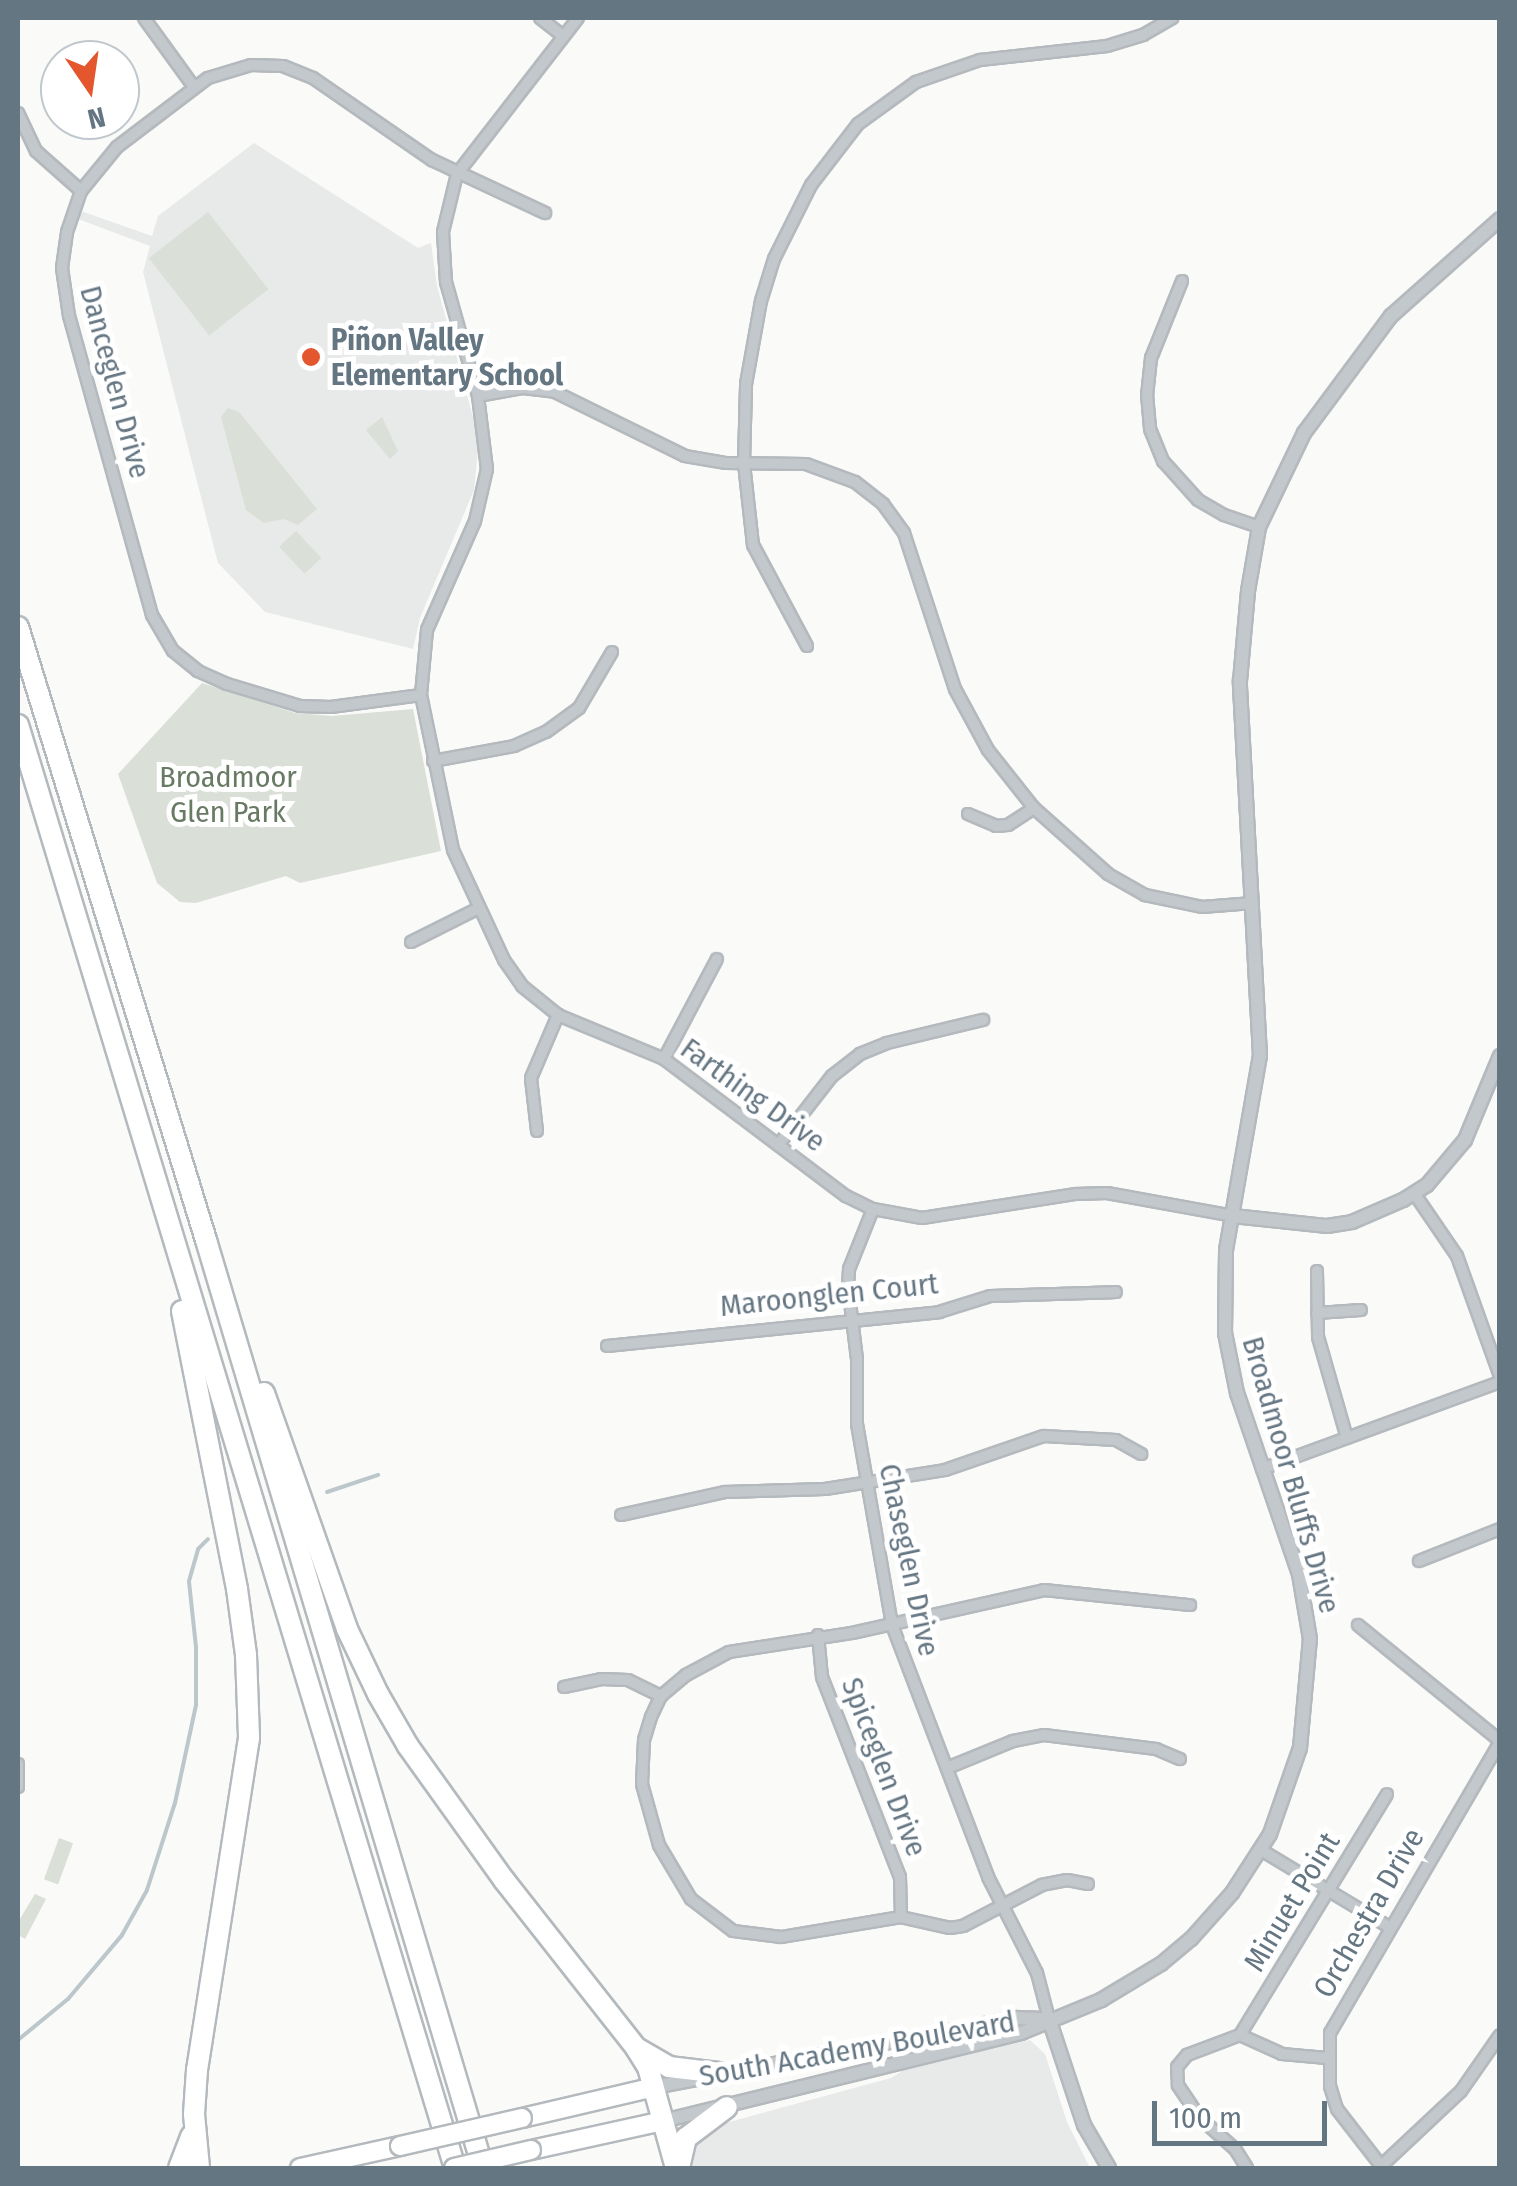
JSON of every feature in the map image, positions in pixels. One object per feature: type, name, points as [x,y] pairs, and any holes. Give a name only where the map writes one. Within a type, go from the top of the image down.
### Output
[{"type":"highway","points":[[18,627],[483,2168]]},
{"type":"highway","points":[[18,725],[454,2168]]},
{"type":"highway","points":[[159,1196],[238,1589],[246,1655],[248,1738],[196,2070],[189,2151],[180,2168]]},
{"type":"highway","points":[[206,1240],[346,1629],[378,1694],[408,1746],[504,1880],[636,2048],[654,2086],[677,2168]]},
{"type":"highway","points":[[636,2048],[669,2068],[718,2073]]},
{"type":"highway","name":"South Academy Boulevard","points":[[300,2168],[654,2086]]},
{"type":"highway","points":[[677,2168],[686,2138],[726,2107]]},
{"type":"highway","points":[[194,2114],[199,2168]]},
{"type":"highway","name":"South Academy Boulevard","points":[[454,2168],[663,2121]]},
{"type":"street","points":[[144,18],[194,87]]},
{"type":"street","points":[[540,18],[563,36]]},
{"type":"street","name":"Farthing Drive","points":[[578,18],[457,174],[446,213],[444,263],[478,396],[488,454],[485,487],[427,630],[421,696],[449,835],[477,910],[512,974],[558,1015],[664,1059],[846,1196],[873,1209],[922,1218],[1076,1194],[1107,1193],[1233,1216],[1327,1226],[1377,1213],[1414,1193],[1449,1162],[1466,1140],[1500,1056]]},
{"type":"street","points":[[807,646],[753,545],[744,463],[749,359],[774,259],[811,185],[858,124],[894,95],[957,66],[1006,55],[1107,46],[1143,35],[1172,18]]},
{"type":"street","name":"Danceglen Drive","points":[[421,696],[332,708],[278,702],[198,671],[164,639],[152,614],[65,300],[63,251],[81,192],[117,147],[194,87],[237,67],[266,64],[297,71],[457,174],[545,214]]},
{"type":"street","points":[[18,113],[36,151],[81,192]]},
{"type":"street","name":"Broadmoor Bluffs Drive","points":[[1049,2019],[1101,2000],[1161,1964],[1212,1917],[1261,1850],[1287,1793],[1300,1748],[1310,1655],[1299,1574],[1236,1393],[1224,1332],[1226,1250],[1260,1056],[1240,681],[1246,606],[1259,526],[1288,459],[1364,348],[1409,298],[1500,219]]},
{"type":"street","points":[[1182,281],[1151,358],[1147,394],[1150,429],[1163,461],[1198,500],[1224,515],[1259,526]]},
{"type":"street","points":[[478,396],[523,388],[556,392],[669,450],[702,460],[822,468],[855,482],[883,504],[912,550],[940,649],[965,710],[988,750],[1034,808],[1108,874],[1145,896],[1202,907],[1253,903]]},
{"type":"street","points":[[433,761],[514,746],[546,732],[579,708],[612,652]]},
{"type":"street","points":[[968,814],[996,826],[1008,825],[1034,808]]},
{"type":"street","points":[[411,942],[477,910]]},
{"type":"street","points":[[664,1059],[717,959]]},
{"type":"street","points":[[537,1131],[532,1078],[542,1043],[558,1015]]},
{"type":"street","points":[[779,1144],[832,1076],[860,1054],[887,1043],[983,1020]]},
{"type":"street","points":[[1262,1469],[1500,1379],[1457,1256],[1414,1193]]},
{"type":"street","name":"Chaseglen Drive","points":[[873,1209],[849,1268],[850,1321],[865,1482],[892,1625],[1003,1905],[1036,1973],[1049,2019]]},
{"type":"street","points":[[1317,1271],[1317,1313],[1326,1370],[1347,1438]]},
{"type":"street","name":"Maroonglen Court","points":[[607,1346],[939,1312],[990,1296],[1116,1292]]},
{"type":"street","points":[[1317,1313],[1361,1310]]},
{"type":"street","points":[[620,1515],[724,1492],[788,1492],[945,1470],[1044,1436],[1116,1440],[1141,1454]]},
{"type":"street","points":[[1418,1561],[1500,1529]]},
{"type":"street","points":[[1088,1884],[1055,1882],[950,1928],[901,1917],[759,1937],[733,1931],[691,1899],[659,1846],[642,1784],[644,1740],[662,1696],[709,1660],[818,1635],[892,1625],[1044,1590],[1190,1605]]},
{"type":"street","points":[[1358,1626],[1500,1742]]},
{"type":"street","name":"Spiceglen Drive","points":[[818,1635],[822,1676],[900,1877],[901,1917]]},
{"type":"street","points":[[564,1687],[601,1678],[628,1680],[662,1696]]},
{"type":"street","points":[[947,1768],[1013,1741],[1044,1735],[1156,1749],[1180,1759]]},
{"type":"street","name":"Orchestra Drive","points":[[1380,2168],[1337,2109],[1328,2058],[1339,2012],[1500,1742]]},
{"type":"street","points":[[18,1764],[18,1787]]},
{"type":"street","name":"Minuet Point","points":[[1240,2035],[1386,1794]]},
{"type":"street","points":[[1261,1850],[1390,1927]]},
{"type":"street","name":"South Academy Boulevard","points":[[654,2086],[1017,2018],[1049,2019]]},
{"type":"street","points":[[1049,2019],[1084,2125],[1109,2168]]},
{"type":"street","name":"South Academy Boulevard","points":[[663,2121],[1021,2032],[1049,2019]]},
{"type":"street","points":[[1247,2168],[1235,2148],[1200,2118],[1178,2085],[1177,2067],[1188,2055],[1240,2035],[1282,2054],[1328,2058]]},
{"type":"street","points":[[1380,2168],[1461,2091],[1500,2035]]},
{"type":"shaded area","name":"Piñon Valley Elementary School","points":[[254,143],[418,248],[431,243],[437,286],[476,428],[478,450],[474,490],[420,618],[413,649],[265,612],[218,563],[143,272],[150,246],[78,219],[81,211],[152,236],[158,216]]},
{"type":"shaded area","points":[[1030,2040],[1045,2054],[1067,2122],[1090,2168],[690,2168],[695,2141],[711,2127],[891,2078],[912,2065]]},
{"type":"green space","points":[[208,212],[268,289],[209,335],[149,258]]},
{"type":"green space","points":[[228,408],[239,412],[317,509],[298,525],[284,519],[264,523],[246,510],[221,417]]},
{"type":"green space","points":[[382,417],[398,451],[390,459],[366,430]]},
{"type":"green space","points":[[296,531],[321,558],[304,574],[279,547]]},
{"type":"green space","name":"Broadmoor Glen Park","points":[[202,683],[295,713],[332,716],[413,709],[441,851],[300,883],[286,876],[196,903],[180,902],[157,883],[118,774]]},
{"type":"green space","points":[[59,1838],[73,1843],[58,1884],[44,1879]]},
{"type":"green space","points":[[35,1894],[46,1899],[25,1939],[18,1935],[18,1922]]},
{"type":"waterway","points":[[327,1492],[378,1475]]},
{"type":"waterway","points":[[18,2040],[68,1999],[122,1935],[147,1890],[175,1803],[196,1705],[196,1647],[189,1581],[198,1549],[208,1539]]},
{"type":"place","name":"Piñon Valley Elementary School","points":[[311,357]]}]
